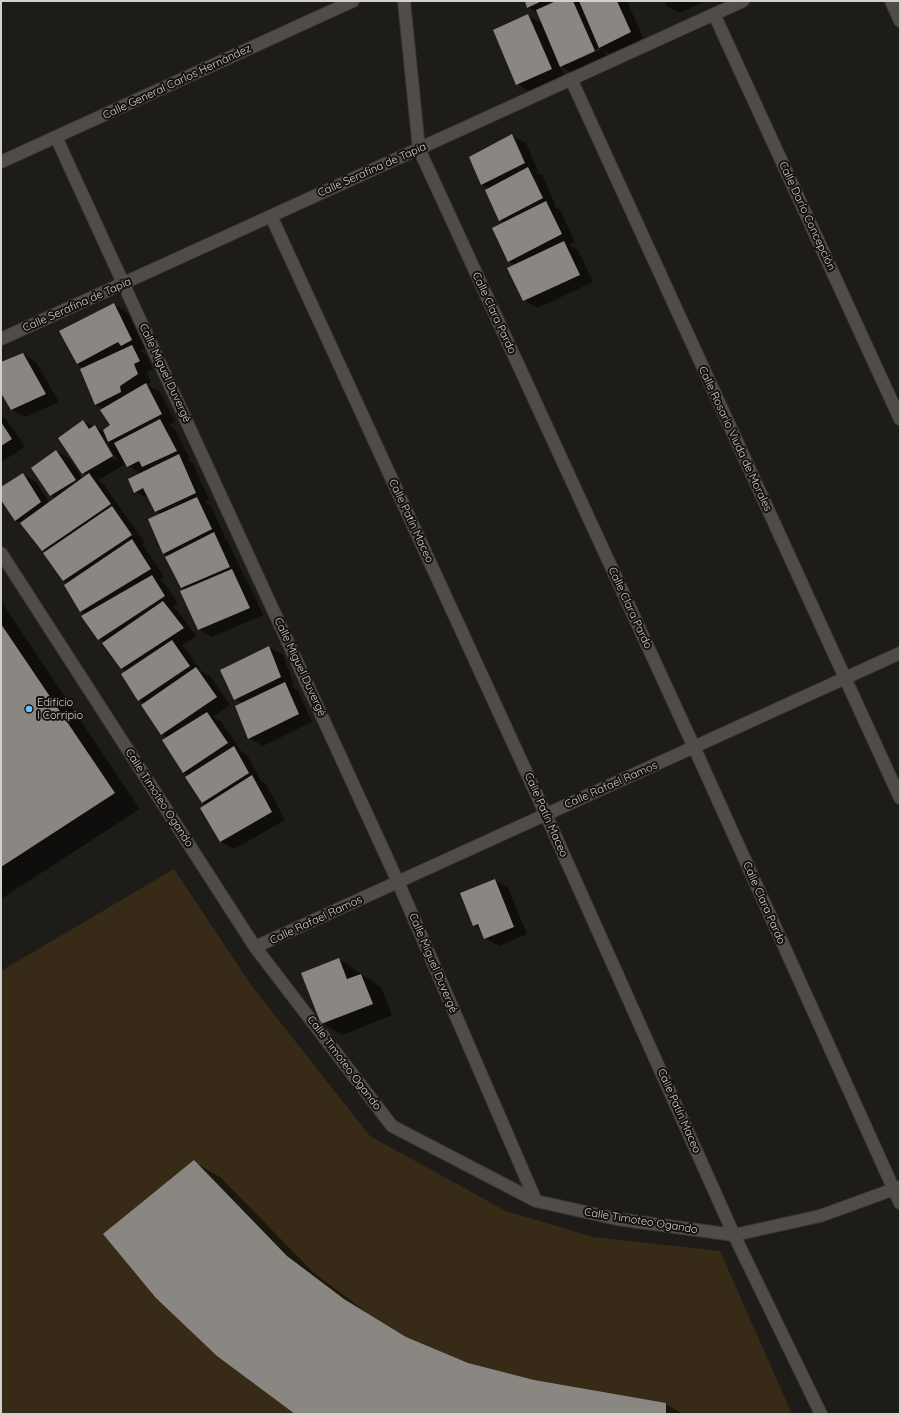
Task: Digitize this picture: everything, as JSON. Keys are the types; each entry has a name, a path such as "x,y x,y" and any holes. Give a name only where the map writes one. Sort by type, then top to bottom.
{"street":[{"name":"Calle General Carlos Hernández","path":"1,162 354,1"},
{"name":"Calle Clara Pardo","path":"404,1 419,149 897,1188 900,1203"},
{"name":"Calle Serafina de Tapia","path":"1,339 743,1"},
{"path":"891,1 900,21"},
{"name":"Calle Darío Concepción","path":"714,14 900,418"},
{"name":"Calle Rosario Viuda de Morales","path":"571,80 900,798"},
{"name":"Calle Miguel Duvergé","path":"56,137 398,882 536,1201"},
{"name":"Calle Patín Maceo","path":"271,216 546,815 734,1235 821,1414"},
{"name":"Calle Timoteo Ogando","path":"1,553 255,947 392,1126 536,1201 617,1219 734,1235 820,1216 897,1188"},
{"name":"Calle Rafael Ramos","path":"255,947 900,653"}],"shaded area":[{"path":"174,869 251,985 370,1136 506,1211 593,1237 720,1251 792,1414 1,1414 1,971"}],"building":[{"path":"525,1 542,1 527,8"},
{"path":"556,1 573,1 595,51 560,67 536,10"},
{"path":"579,1 617,1 631,32 599,48"},
{"path":"528,14 552,69 516,85 493,30"},
{"path":"512,134 525,163 481,185 469,157"},
{"path":"528,167 543,198 499,221 485,190"},
{"path":"546,201 562,234 508,262 492,228"},
{"path":"564,241 580,275 523,301 507,268"},
{"path":"114,303 132,340 121,346 118,342 77,364 59,331"},
{"path":"132,345 140,361 134,364 138,374 120,386 121,392 95,405 80,369"},
{"path":"23,353 46,394 11,410 1,393 1,362"},
{"path":"146,383 162,414 108,442 103,430 110,425 100,410"},
{"path":"160,419 177,451 142,467 139,461 127,467 114,443"},
{"path":"83,420 89,429 95,425 113,456 82,474 58,438"},
{"path":"1,422 12,439 1,446"},
{"path":"56,450 76,480 50,496 31,468"},
{"path":"179,454 196,493 155,512 143,488 134,493 128,479"},
{"path":"23,473 41,502 15,521 1,500 1,487"},
{"path":"89,473 111,504 42,551 20,523"},
{"path":"197,497 212,529 163,554 148,519"},
{"path":"112,506 132,535 63,581 43,553"},
{"path":"214,532 230,567 181,588 165,557"},
{"path":"132,539 151,569 80,612 64,585"},
{"path":"232,569 250,608 198,630 180,591"},
{"path":"152,575 165,596 98,640 81,616"},
{"path":"163,601 184,628 121,669 102,643"},
{"name":"Edificio I Corripio","path":"1,624 115,793 1,867"},
{"path":"172,640 190,666 138,701 121,674"},
{"path":"269,646 281,677 234,700 220,670"},
{"path":"196,667 217,697 161,735 141,705"},
{"path":"285,682 299,714 248,739 235,706"},
{"path":"207,712 228,743 183,773 162,740"},
{"path":"234,746 249,773 202,803 185,777"},
{"path":"252,775 272,812 220,842 200,808"},
{"path":"495,879 514,927 484,939 478,924 473,926 460,893"},
{"path":"339,958 347,979 361,974 373,1004 321,1024 301,973"},
{"path":"194,1160 287,1256 344,1299 406,1337 468,1363 534,1380 666,1403 666,1414 295,1414 217,1356 156,1298 103,1234"}],"place":[{"name":"Edificio I Corripio","path":"29,709"}]}
